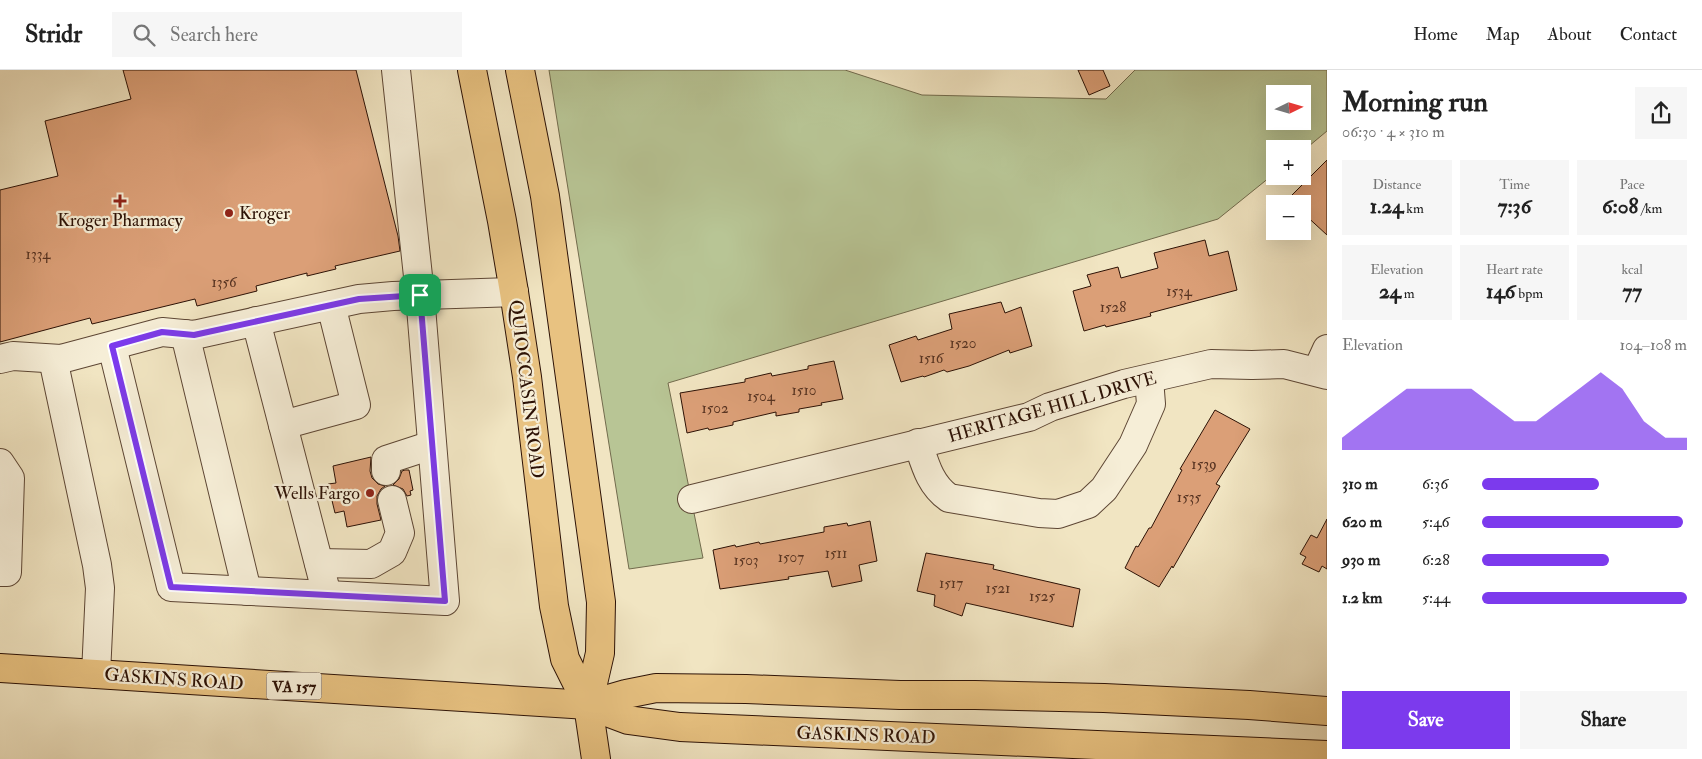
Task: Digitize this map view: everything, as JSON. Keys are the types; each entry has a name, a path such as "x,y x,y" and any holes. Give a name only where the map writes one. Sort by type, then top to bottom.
{"main road":[{"name":"QUIOCCASIN ROAD","path":"472,70 514,292 527,377 554,606 565,659 588,705 596,759"},
{"name":"QUIOCCASIN ROAD","path":"520,70 547,204 601,602 600,653 588,705"},
{"name":"GASKINS ROAD","path":"0,668 588,705 628,720 680,727 1299,756 1327,755"},
{"name":"GASKINS ROAD","path":"588,705 656,688 746,689 900,695 1104,698 1327,711"}],"street":[{"path":"112,346 171,587 445,601 420,295 396,70"},
{"path":"0,359 13,356 61,359 162,332 194,335 359,299 514,292"},
{"path":"283,425 356,405 331,305"},
{"path":"256,321 327,595"},
{"path":"186,334 246,591"},
{"path":"53,359 98,572 100,588 96,674"},
{"name":"HERITAGE HILL DRIVE","path":"692,499 1029,417 1050,407 1124,384 1211,364 1324,365"},
{"path":"918,443 932,482 941,493 949,498 1039,514 1058,514 1088,504 1104,489 1116,473 1133,445 1151,404 1149,379"},
{"path":"386,471 386,460 432,445"},
{"path":"0,463 10,478 7,572 0,572"},
{"path":"319,563 371,564 392,552 400,533 392,500"}],"green space":[{"path":"549,70 845,70 922,95 1106,99 1135,70 1327,70 1327,131 1311,144 1311,140 1266,140 1266,180 1218,219 668,383 703,558 629,569"}],"building":[{"name":"Kroger","path":"123,70 356,70 398,236 400,251 335,266 336,269 307,276 307,273 256,286 257,291 197,306 195,299 92,324 90,318 0,342 0,190 58,176 45,121 131,99"},
{"path":"1078,70 1103,70 1110,86 1089,95"},
{"path":"1327,160 1327,235 1311,220 1311,195 1292,195 1302,185 1311,185 1311,176"},
{"path":"1205,240 1209,256 1228,251 1237,290 1150,313 1151,316 1084,331 1073,291 1091,286 1087,275 1118,267 1121,278 1158,268 1154,253"},
{"path":"1001,302 1005,313 1021,307 1032,346 1010,353 1009,350 969,366 947,372 944,370 901,382 889,345 916,336 918,340 952,329 949,314"},
{"path":"834,361 843,399 799,409 799,412 776,416 776,412 733,422 733,425 687,433 680,393 745,382 745,379 771,373 772,376 808,369 808,366"},
{"path":"1215,410 1250,429 1216,484 1220,486 1173,568 1172,566 1159,587 1125,568 1136,546 1138,547 1149,528 1151,528 1182,470 1180,469"},
{"name":"Wells Fargo","path":"371,457 370,471 372,478 378,484 385,486 377,496 381,520 347,527 344,511 335,513 328,484 336,483 333,466"},
{"path":"409,470 413,490 410,491 411,495 407,496 403,489 393,485 399,479 402,471"},
{"path":"1327,519 1327,569 1322,566 1319,572 1302,564 1306,557 1300,554 1311,535 1317,538"},
{"path":"870,521 877,561 859,565 862,581 832,587 828,571 720,589 713,550 735,545 736,547 759,542 760,544 824,532 824,527 847,523 848,526"},
{"path":"926,553 994,565 993,569 1080,589 1073,627 966,603 962,616 934,606 935,595 917,591"}],"place":[{"name":"Kroger Pharmacy","path":"120,201"},
{"name":"Kroger","path":"229,213"},
{"name":"Wells Fargo","path":"370,493"}],"route":[{"path":"420,295 445,601 171,587 112,346 162,332 194,335 359,299 420,295"}]}
